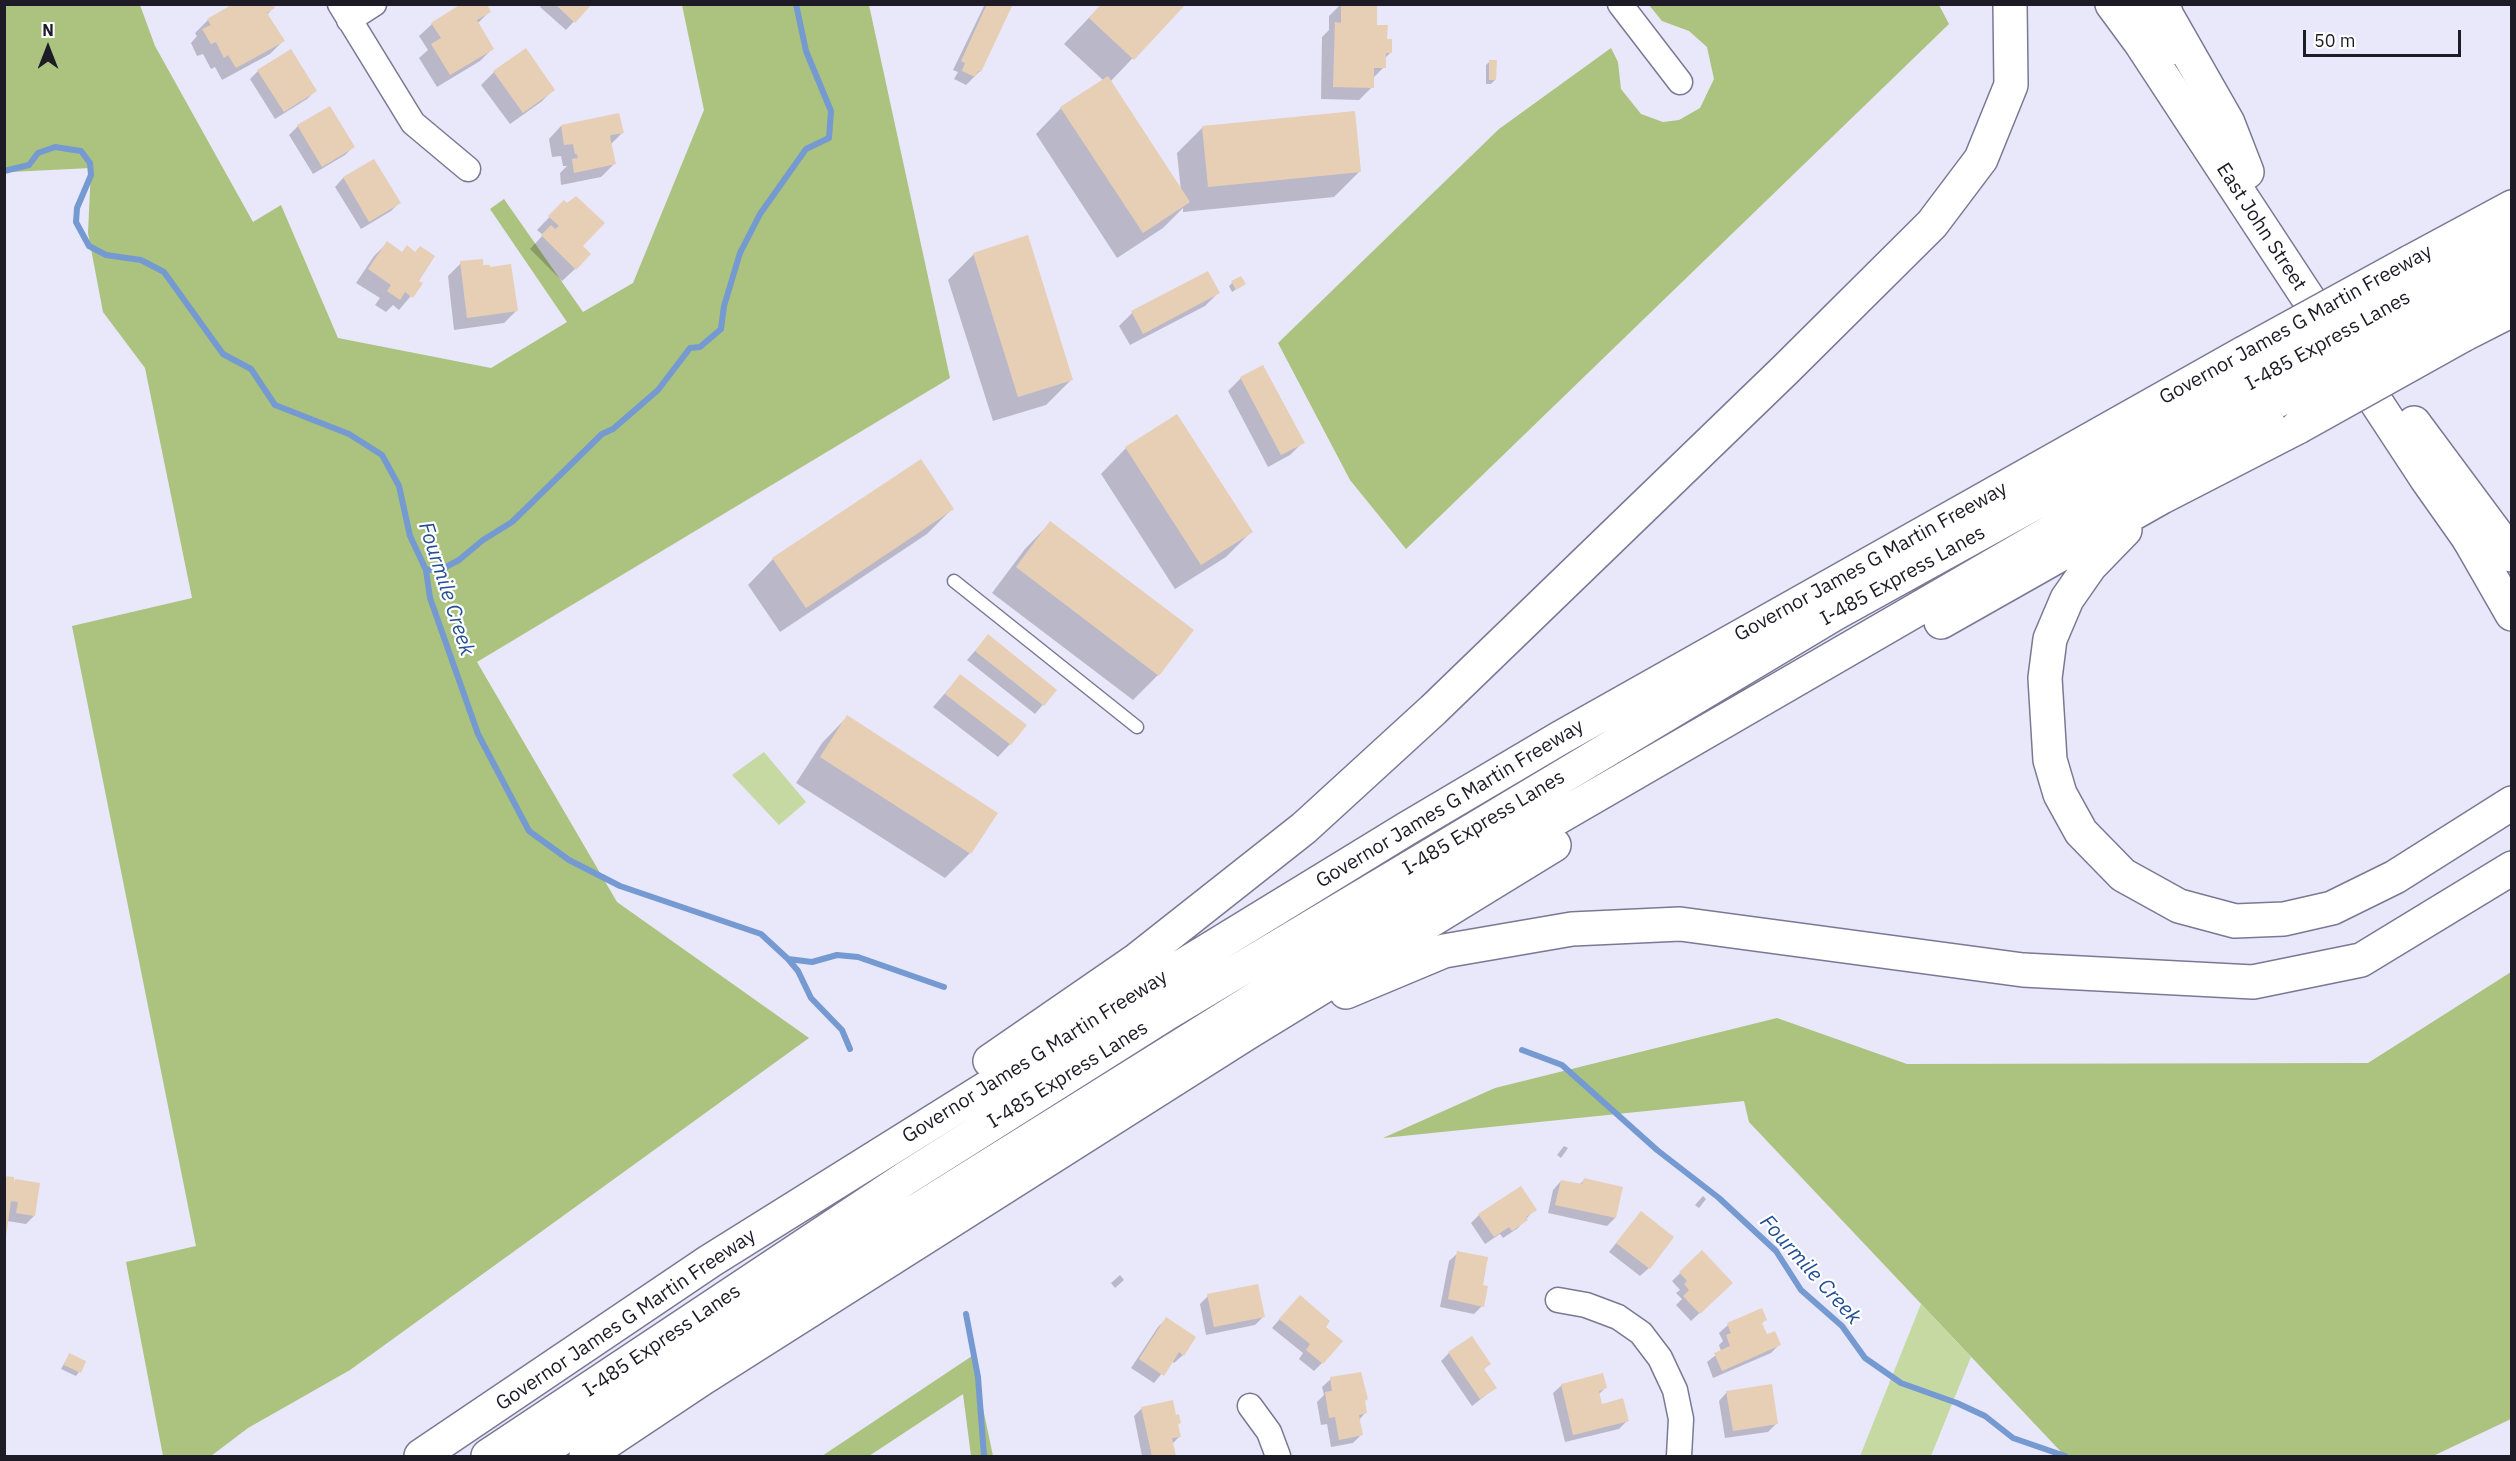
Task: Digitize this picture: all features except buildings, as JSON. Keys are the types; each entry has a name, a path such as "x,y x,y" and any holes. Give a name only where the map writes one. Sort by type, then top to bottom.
{"main road":[{"path":"889,1148 931,1101 1138,959 1304,828 1432,710 1625,525 1932,224 1981,159 2011,85 2010,4"},
{"name":"East John Street","path":"2112,4 2140,42 2426,478 2511,598"},
{"name":"East John Street","path":"2144,4 2247,172 2410,418 2511,555"},
{"path":"2163,4 2228,123 2247,172"},
{"path":"2462,234 2511,198"},
{"name":"Governor James G Martin Freeway","path":"586,1456 703,1378 1214,1054 1629,799 2162,497 2298,426 2439,297 2462,234 2511,207"},
{"name":"I-485 Express Lanes","path":"2439,297 2511,243"},
{"name":"I-485 Express Lanes","path":"488,1456 906,1178 1169,1012 1834,614 2259,378 2439,297 2511,275"},
{"name":"Governor James G Martin Freeway","path":"422,1456 710,1261 889,1148 1219,944 1560,738 2259,378 2439,297 2511,310"},
{"name":"I-485 Express Lanes","path":"535,1456 660,1371 1156,1059 2259,378"},
{"path":"2208,473 2123,531 2090,566 2067,599 2050,639 2045,678 2050,760 2060,794 2081,832 2123,875 2179,906 2235,921 2284,919 2332,908 2385,882 2454,841 2511,802"},
{"path":"2469,539 2511,614"},
{"path":"1214,1054 1362,984 1444,951 1572,929 1680,924 2023,970 2253,982 2361,960 2509,871"}],"street":[{"path":"374,4 344,12 413,123 468,170"},
{"path":"1620,4 1680,82"},
{"path":"1558,1300 1586,1305 1618,1317 1641,1333 1660,1358 1672,1383 1679,1410 1682,1438 1679,1456"},
{"path":"1250,1406 1269,1432 1278,1456"}],"lane":[{"path":"954,581 1137,727"}],"green space":[{"path":"4,5 140,5 155,46 253,222 281,205 338,338 491,368 567,322 490,209 504,199 583,312 633,283 704,110 682,5 869,5 950,378 477,662 617,902 809,1038 350,1370 248,1428 211,1456 163,1456 126,1262 196,1246 72,626 192,598 145,368 103,312 88,233 91,168 10,172 5,169"},
{"path":"1649,5 1939,5 1949,24 1406,549 1350,480 1278,343 1499,129 1611,48 1618,62 1621,89 1641,114 1663,122 1679,120 1700,108 1714,79 1707,47 1689,31 1662,21"},
{"path":"764,752 806,802 779,825 732,775"},
{"path":"2511,972 2511,1419 2433,1456 2065,1456 1749,1122 1744,1101 1383,1138 1495,1088 1777,1018 1907,1064 2368,1063"},
{"path":"1921,1304 1971,1357 1931,1456 1860,1456"},
{"path":"972,1356 993,1456 971,1456 963,1394 869,1456 822,1456"}],"waterway":[{"path":"426,570 442,569 459,560 483,540 512,522 602,434 613,429 658,390 690,348 700,347 721,329 724,306 740,253 760,214 806,149 829,138 831,111 806,51 796,4"},
{"name":"Fourmile Creek","path":"4,171 29,165 38,153 55,147 81,151 90,163 91,175 77,208 76,222 89,246 106,255 141,260 164,272 223,354 251,369 275,405 349,434 382,455 399,486 410,536 426,570 430,598 478,734 529,831 569,860 620,886 761,934 788,959 812,962 837,955 858,957 944,987"},
{"path":"788,959 798,971 811,998 842,1030 850,1049"},
{"name":"Fourmile Creek","path":"1522,1050 1562,1065 1657,1150 1719,1198 1776,1251 1801,1290 1842,1326 1865,1358 1901,1383 1957,1403 1985,1416 2013,1438 2065,1456"},
{"path":"966,1314 978,1377 984,1456"}]}
